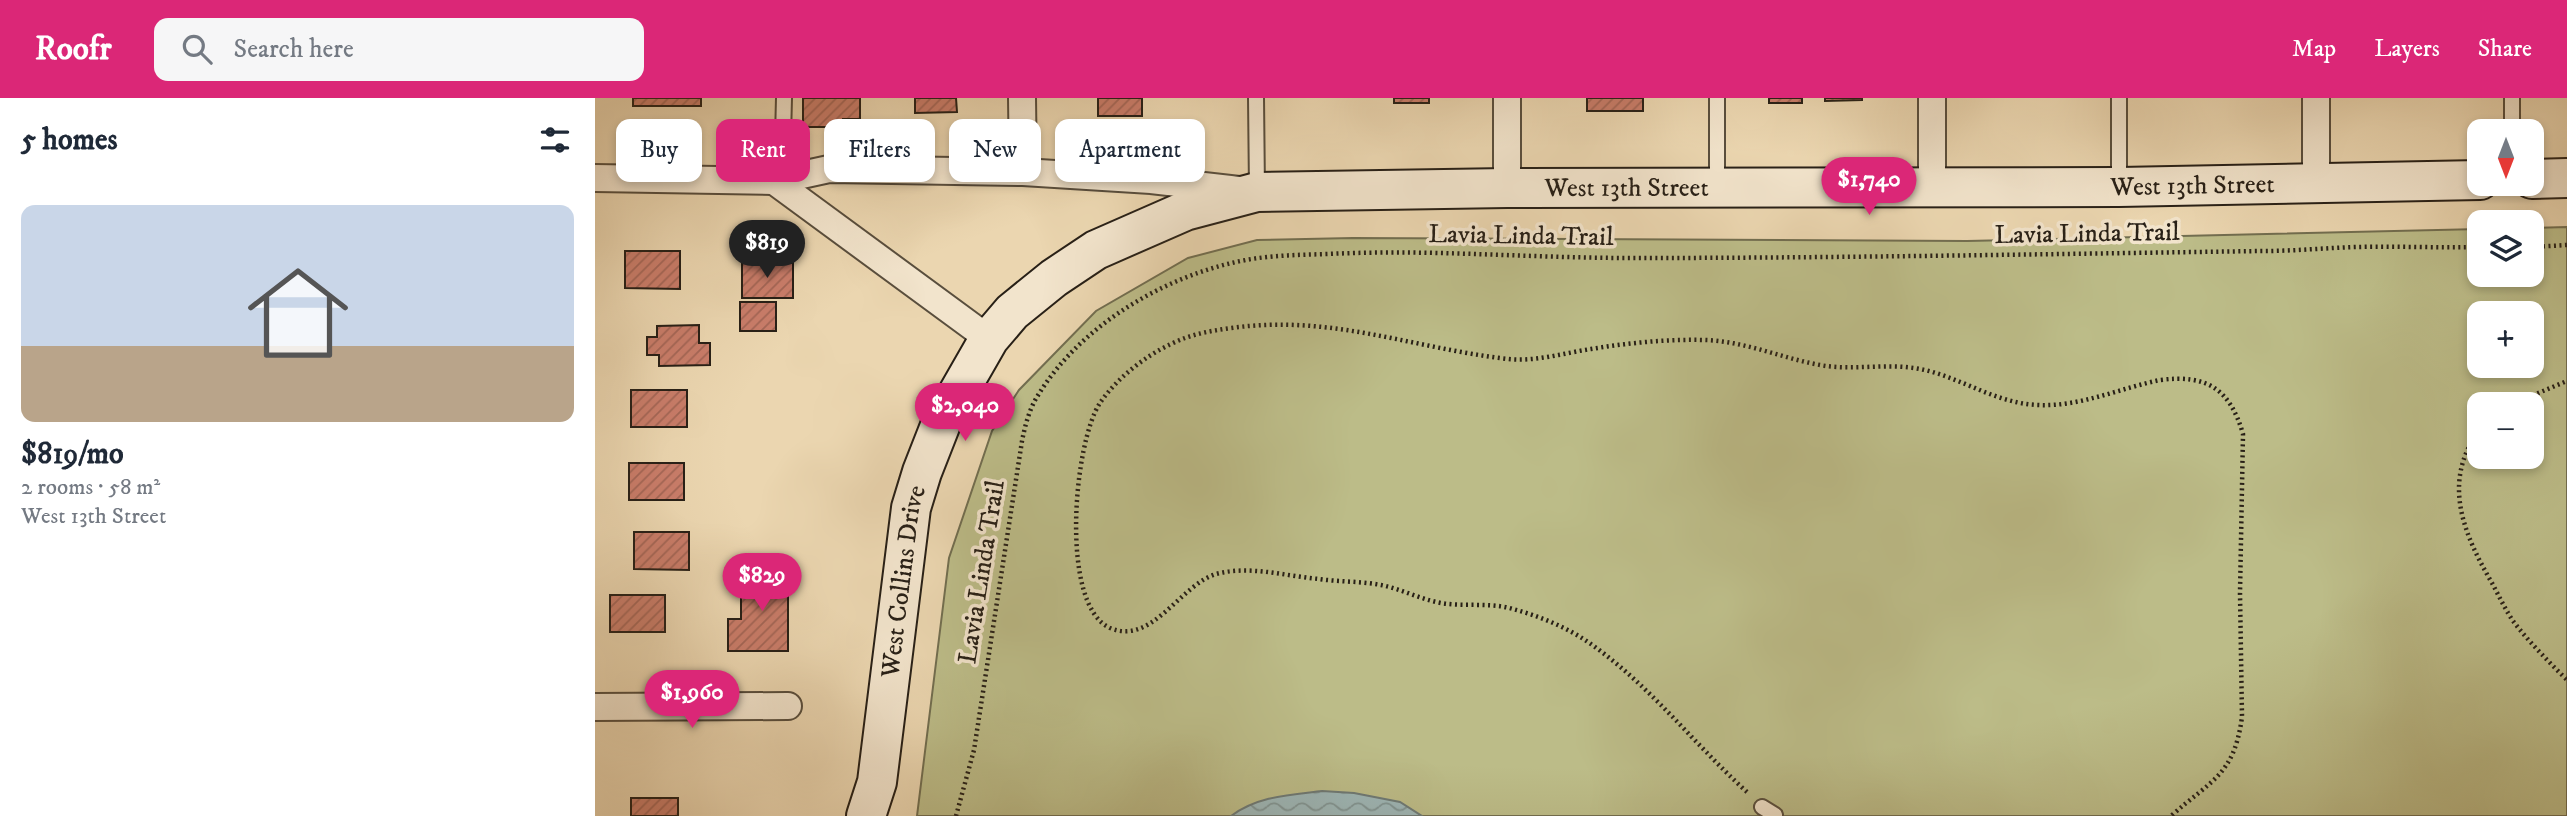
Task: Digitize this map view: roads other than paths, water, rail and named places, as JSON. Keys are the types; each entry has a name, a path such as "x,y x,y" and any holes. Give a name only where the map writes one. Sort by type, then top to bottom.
{"main road":[{"path":"2545,179 2567,178"},
{"name":"West 13th Street","path":"1257,192 1507,188 2119,187 2467,180"},
{"name":"West Collins Drive","path":"866,816 877,782 911,508 942,421 989,339 1012,312 1054,278 1096,250 1185,211 1257,192"}],"street":[{"path":"1022,98 1022,119"},
{"path":"1507,98 1507,188"},
{"path":"1932,98 1932,187"},
{"path":"2316,98 2316,183"},
{"name":"West 13th Street","path":"810,173 829,169 949,171"},
{"name":"West 13th Street","path":"1041,173 1151,180 1257,192"},
{"name":"West 13th Street","path":"595,178 716,180"},
{"path":"775,182 989,339"},
{"path":"595,707 788,706"}],"lane":[{"path":"783,98 783,119"},
{"path":"1256,98 1257,192"},
{"path":"1717,98 1717,189"},
{"path":"2119,98 2119,187"},
{"path":"2512,98 2512,119"}],"water":[{"path":"1322,791 1354,793 1400,802 1422,816 1231,816 1263,800"}]}
